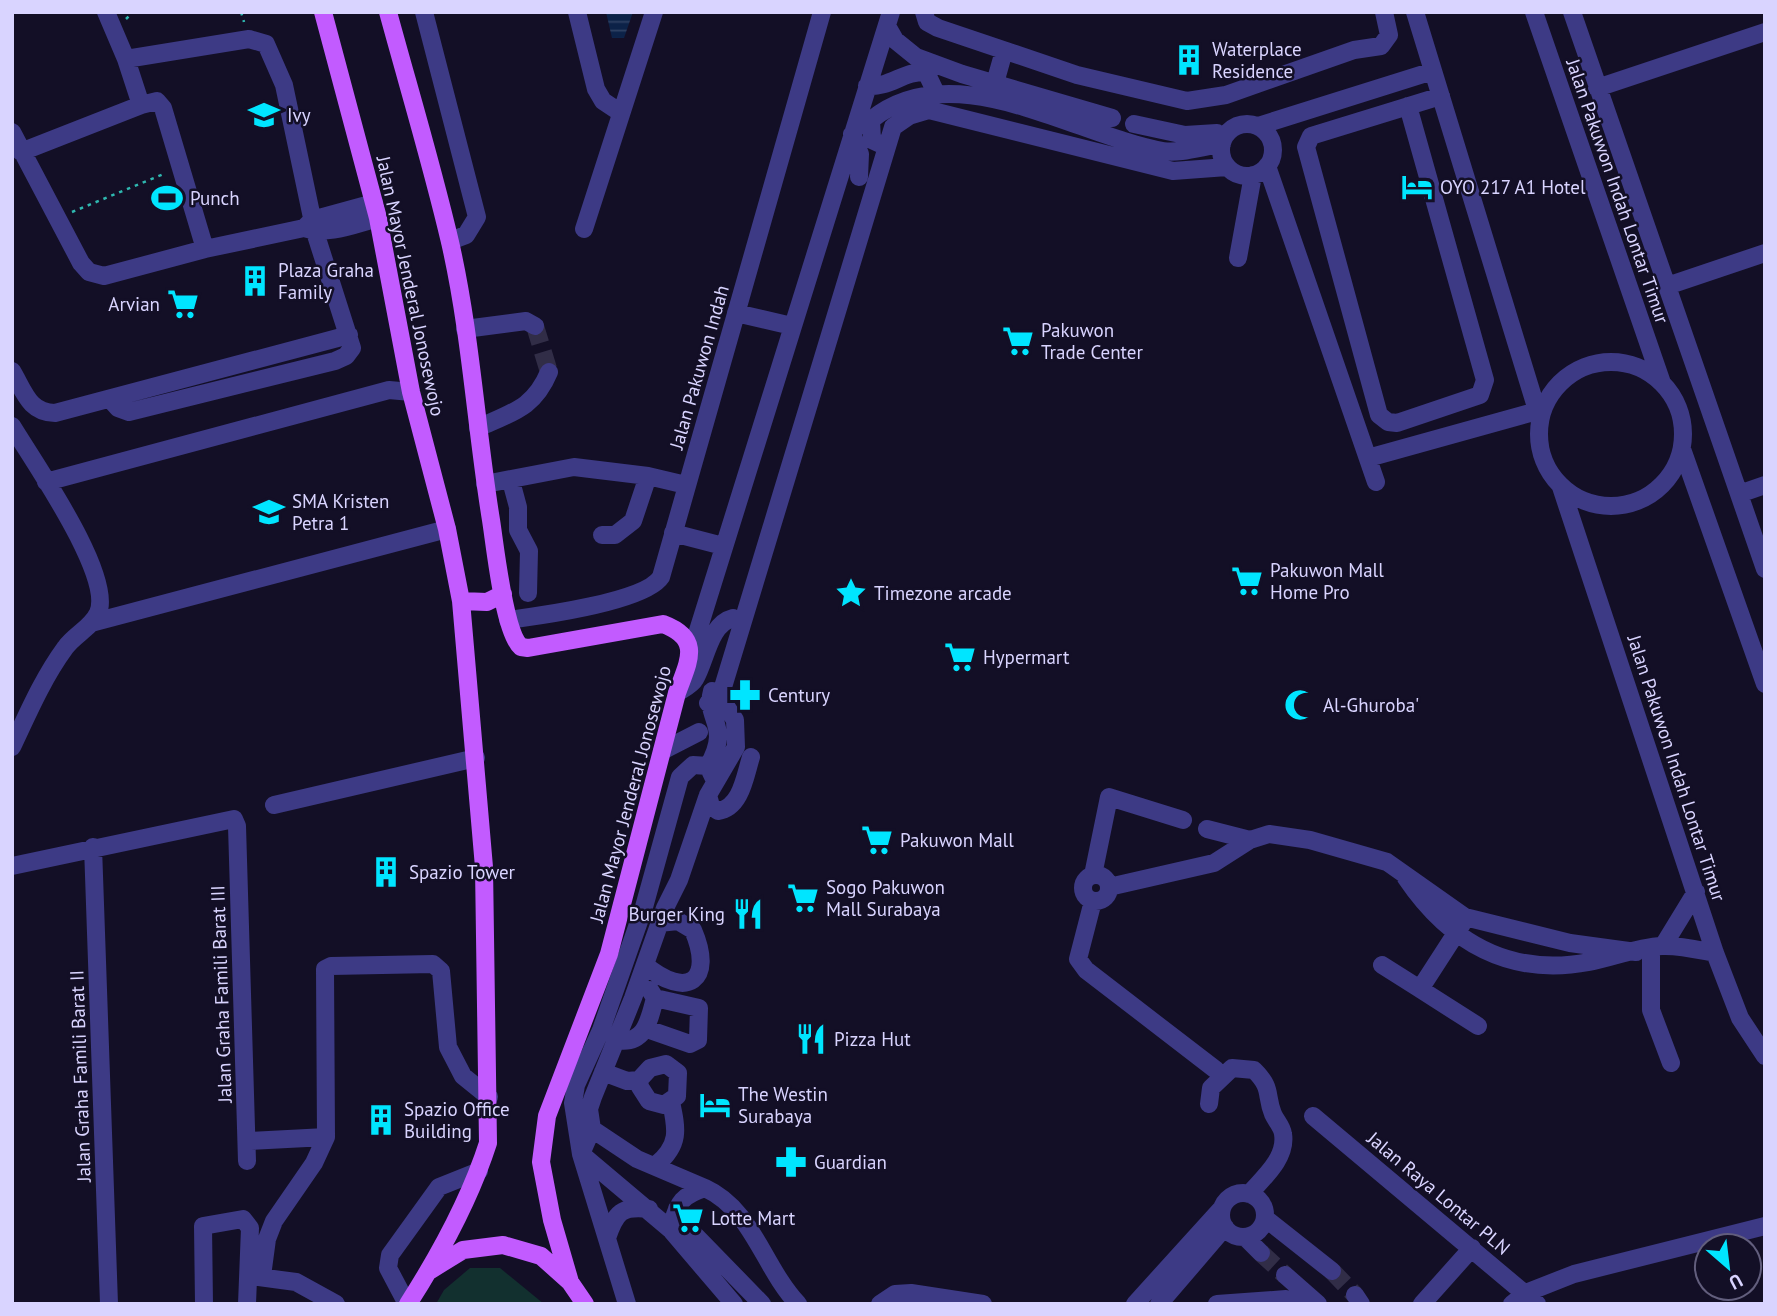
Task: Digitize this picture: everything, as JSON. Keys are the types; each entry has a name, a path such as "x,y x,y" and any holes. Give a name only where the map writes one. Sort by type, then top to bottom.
{"main road":[{"name":"Jalan Mayor Jenderal Jonosewojo","path":"323,12 376,210 411,392 447,529 461,601 484,867 488,1143 479,1171 429,1271 408,1304"},
{"name":"Jalan Mayor Jenderal Jonosewojo","path":"388,12 450,242 485,484 503,594 515,641 521,647 663,624 676,629 685,637 691,653 677,693 609,954 547,1116 542,1140 543,1175 570,1282 585,1304"},
{"path":"461,601 487,602 503,594"},
{"path":"429,1271 463,1250 503,1245 541,1256 570,1282"}],"street":[{"path":"106,12 126,59 141,105"},
{"path":"424,12 477,217 466,235 450,242"},
{"path":"577,12 596,89 603,101 621,113"},
{"path":"584,229 654,12"},
{"name":"Jalan Pakuwon Indah","path":"508,620 552,614 642,592 656,585 661,577 822,12"},
{"path":"924,12 929,24 1004,51 1077,75 1187,101 1227,95 1353,50 1381,46 1389,35 1384,12"},
{"path":"1415,12 1538,415 1542,457 1561,487 1579,499 1600,506 1622,506 1643,499 1661,486 1674,469 1682,449"},
{"name":"Jalan Pakuwon Indah Lontar Timur","path":"1534,12 1662,383"},
{"path":"1572,12 1765,569"},
{"path":"889,19 895,40 915,57 1112,118"},
{"path":"691,653 889,19"},
{"path":"1597,88 1765,32"},
{"path":"12,371 33,408 43,413 110,399 118,408 129,412 335,361 346,356 352,348 310,227 284,85 266,44 249,39 126,59"},
{"path":"995,83 1004,51"},
{"path":"881,146 872,140 871,120 896,104 936,93 957,92 1020,107 1166,152 1225,137 1238,125 1258,126 1433,71"},
{"path":"867,86 889,83 904,74 926,72 936,93"},
{"path":"955,115 957,92"},
{"path":"1408,106 1485,380 1480,395 1397,423 1388,422 1379,415 1306,147 1311,136 1408,106 1441,96"},
{"path":"21,152 157,101 161,104 205,249"},
{"path":"714,700 733,618 881,146 893,127 909,116 929,110 1173,171 1227,167 1244,175 1260,170 1272,158 1272,141 1258,126"},
{"path":"1134,124 1185,135 1225,137"},
{"path":"12,132 81,263 89,272 104,276 205,249 376,210"},
{"path":"852,134 860,154 859,177"},
{"path":"1225,137 1222,156 1227,167"},
{"path":"714,700 881,146"},
{"path":"1238,258 1260,170"},
{"path":"1260,170 1376,482"},
{"path":"1667,286 1765,253"},
{"path":"736,313 792,326"},
{"path":"464,329 526,321 535,326"},
{"path":"1368,458 1538,415 1555,390 1581,369 1603,363 1626,364 1647,372 1662,383 1680,413 1682,449 1765,684"},
{"path":"478,428 529,405 541,391 549,372"},
{"path":"46,482 389,390 411,392"},
{"path":"12,426 79,537 97,580 100,601 98,612 91,623 66,645 53,666 12,747"},
{"path":"485,484 574,467 648,476 687,485"},
{"path":"602,535 615,535 633,521 648,476"},
{"path":"511,481 518,507 518,530 529,551 528,593"},
{"path":"1739,494 1765,485"},
{"name":"Jalan Pakuwon Indah Lontar Timur","path":"1561,487 1715,953 1740,1018 1765,1056"},
{"path":"91,623 447,529"},
{"path":"673,533 723,546"},
{"path":"677,693 694,682 717,630 726,620 733,618"},
{"path":"580,1154 592,1129 589,1109 659,923 679,880 715,771 737,733 735,720 714,700"},
{"path":"662,751 699,732"},
{"path":"715,771 711,806 718,811 727,810 737,798 751,757"},
{"path":"274,805 476,758"},
{"path":"627,1304 580,1154 573,1117 576,1085 601,1030 644,907 680,777 693,765 715,771"},
{"path":"1094,901 1084,893 1083,886 1093,875 1109,797 1183,820"},
{"name":"Jalan Graha Famili Barat III","path":"93,847 226,818 234,819 237,826 247,1161"},
{"path":"1207,829 1250,840"},
{"path":"1109,887 1214,863 1250,840 1269,834 1310,839 1387,862 1402,873 1418,896 1461,925 1505,961 1538,966 1578,964 1650,949 1696,892"},
{"path":"12,866 93,847"},
{"name":"Jalan Graha Famili Barat II","path":"93,847 109,1304"},
{"path":"1093,875 1107,880 1109,887 1108,895 1094,901"},
{"path":"1094,901 1080,951 1086,970 1216,1070"},
{"path":"642,973 681,985 694,982 699,975 700,953 694,930 678,921 659,923"},
{"path":"1461,925 1570,943 1715,953"},
{"path":"1420,989 1461,925"},
{"path":"1650,949 1651,1010 1671,1063"},
{"path":"247,1304 274,1222 314,1163 326,1137 325,969 331,966 433,964 440,971 448,1047 463,1076 489,1097"},
{"path":"1382,965 1478,1026"},
{"path":"616,1040 633,1039 646,1029 655,998 642,973"},
{"path":"646,1029 690,1044 698,1040 699,1008 655,998"},
{"path":"657,1065 673,1067 678,1073 680,1088 671,1102 664,1105 649,1101 640,1087 639,1080 643,1073 657,1065"},
{"path":"1209,1104 1211,1088 1232,1068 1254,1070 1269,1090 1273,1113 1283,1133 1283,1145 1278,1159 1249,1194"},
{"path":"603,1072 626,1081 639,1080"},
{"path":"656,1165 668,1155 677,1131 671,1102"},
{"name":"Jalan Raya Lontar PLN","path":"1313,1116 1530,1299"},
{"path":"592,1129 637,1159 723,1196 741,1214 791,1300"},
{"path":"247,1141 326,1137"},
{"path":"609,1177 605,1160 610,1143"},
{"path":"580,1154 649,1209 734,1304"},
{"path":"408,1304 388,1268 390,1255 439,1187 479,1171"},
{"path":"670,1230 680,1200 705,1188"},
{"path":"1135,1304 1222,1208 1236,1194 1249,1194 1262,1203 1265,1218 1258,1231 1245,1237 1237,1236 1225,1227 1222,1208"},
{"path":"607,1237 614,1218 621,1212 631,1207 649,1209"},
{"path":"677,1209 687,1227 733,1270 762,1304"},
{"path":"1265,1218 1332,1271"},
{"path":"204,1304 203,1226 243,1219 248,1223 255,1276"},
{"path":"1530,1299 1574,1274 1765,1226"},
{"path":"1159,1304 1225,1227"},
{"path":"1245,1237 1261,1253"},
{"path":"1422,1304 1472,1248"},
{"path":"1286,1275 1318,1304"},
{"path":"255,1276 296,1282 336,1304"},
{"path":"880,1304 895,1294 911,1293 983,1304"},
{"path":"1217,1304 1286,1299 1293,1304"}],"path":[{"path":"56,218 180,167"}],"green space":[{"path":"470,1268 500,1268 544,1304 436,1304 444,1290"}],"water":[{"path":"606,12 633,12 624,38 612,38"}],"tunnel":[{"path":"535,326 549,372"},
{"path":"1261,1253 1285,1275"},
{"path":"1332,1271 1355,1295"}],"place":[{"name":"Waterplace Residence","path":"1189,60"},
{"name":"Ivy","path":"264,115"},
{"name":"OYO 217 A1 Hotel","path":"1417,187"},
{"name":"Punch","path":"167,198"},
{"name":"Plaza Graha Family","path":"255,281"},
{"name":"Arvian","path":"183,304"},
{"name":"Pakuwon Trade Center","path":"1018,341"},
{"name":"SMA Kristen Petra 1","path":"269,512"},
{"name":"Pakuwon Mall Home Pro","path":"1247,581"},
{"name":"Timezone arcade","path":"851,593"},
{"name":"Hypermart","path":"960,657"},
{"name":"Century","path":"745,695"},
{"name":"Al-Ghuroba'","path":"1300,705"},
{"name":"Pakuwon Mall","path":"877,840"},
{"name":"Spazio Tower","path":"386,872"},
{"name":"Sogo Pakuwon Mall Surabaya","path":"803,898"},
{"name":"Burger King","path":"748,914"},
{"name":"Pizza Hut","path":"811,1039"},
{"name":"The Westin Surabaya","path":"715,1105"},
{"name":"Spazio Office Building","path":"381,1120"},
{"name":"Guardian","path":"791,1162"},
{"name":"Lotte Mart","path":"688,1218"}]}
